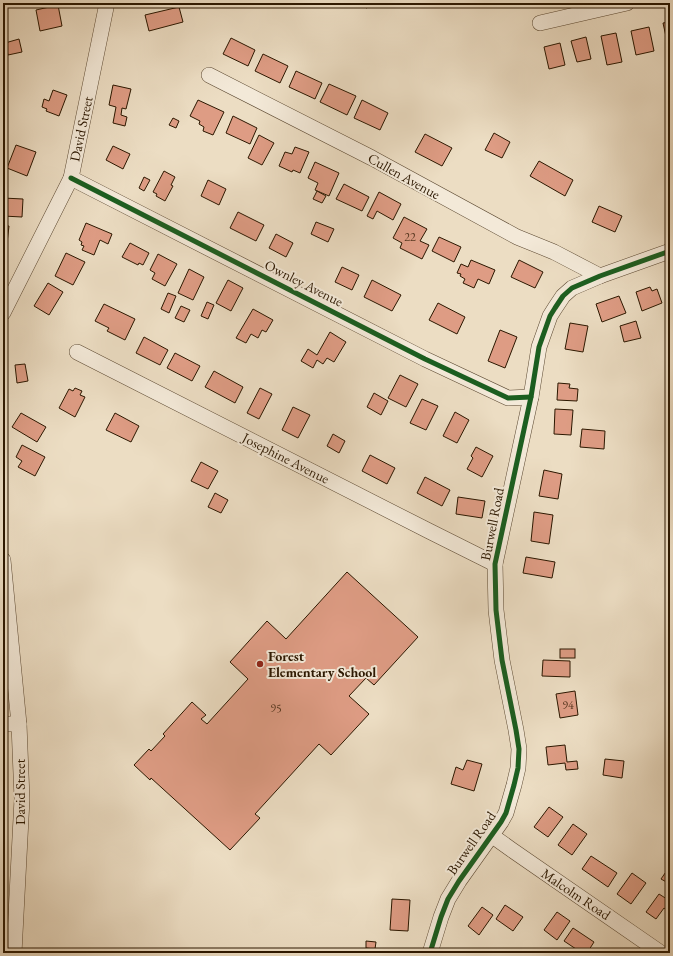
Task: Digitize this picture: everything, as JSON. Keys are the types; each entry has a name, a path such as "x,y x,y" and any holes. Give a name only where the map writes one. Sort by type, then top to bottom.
{"street":[{"name":"David Street","path":"3,313 71,178 107,3"},
{"path":"540,23 626,3"},
{"name":"Cullen Avenue","path":"208,75 372,158 517,237 554,252 600,276"},
{"name":"Ownley Avenue","path":"71,178 425,359 508,398 530,397"},
{"name":"Burwell Road","path":"430,953 440,917 458,881 506,813 518,768 519,749 502,660 496,610 496,564 539,347 554,308 563,296 572,288 600,276 670,251"},
{"name":"Josephine Avenue","path":"77,352 496,564"},
{"name":"David Street","path":"3,560 19,724 22,799 14,953"},
{"path":"3,724 19,724"},
{"name":"Malcolm Road","path":"491,835 661,953"}],"building":[{"path":"352,3 369,3 367,8"},
{"path":"58,5 62,26 40,31 36,10"},
{"path":"179,7 183,22 149,31 145,15"},
{"path":"670,22 670,40 667,41 663,23"},
{"path":"649,27 654,51 636,55 631,31"},
{"path":"616,33 622,62 607,65 601,36"},
{"path":"586,37 591,59 577,62 571,41"},
{"path":"231,38 255,50 248,66 223,54"},
{"path":"19,39 22,52 8,55 5,43"},
{"path":"560,43 565,65 549,69 544,47"},
{"path":"263,54 288,66 280,83 255,71"},
{"path":"296,71 322,83 315,99 289,87"},
{"path":"329,84 356,96 347,115 320,102"},
{"path":"113,85 131,89 126,109 122,108 121,115 127,117 125,126 113,123 116,107 109,105"},
{"path":"53,90 67,95 59,116 46,111 47,109 42,107 44,99 49,101"},
{"path":"198,100 224,112 213,135 203,131 204,127 199,124 200,121 190,116"},
{"path":"362,100 388,113 380,130 354,118"},
{"path":"233,116 257,128 250,144 226,133"},
{"path":"173,118 179,121 176,128 169,125"},
{"path":"494,133 510,142 502,158 485,150"},
{"path":"425,134 452,148 442,166 415,152"},
{"path":"259,135 274,143 262,165 248,158"},
{"path":"16,145 36,152 27,176 7,168"},
{"path":"113,146 130,154 123,169 106,160"},
{"path":"295,147 309,152 300,173 293,170 292,172 279,166 285,152 292,154"},
{"path":"539,161 573,180 565,196 530,176"},
{"path":"315,162 339,173 329,196 315,190 318,183 308,178"},
{"path":"164,171 175,177 171,185 173,186 165,201 156,196 157,194 153,192"},
{"path":"144,177 150,180 144,191 139,188"},
{"path":"208,180 226,189 219,205 201,196"},
{"path":"344,184 369,197 362,211 336,199"},
{"path":"317,191 326,196 322,203 313,199"},
{"path":"379,192 401,204 393,220 377,211 373,219 367,216"},
{"path":"3,198 23,199 22,217 3,216"},
{"path":"599,206 622,216 615,232 592,222"},
{"path":"238,212 264,225 256,241 230,228"},
{"path":"404,217 427,229 420,241 429,245 422,259 400,248 402,243 393,238"},
{"path":"316,222 334,229 328,242 311,234"},
{"path":"86,223 112,234 108,244 100,240 94,255 82,250 84,246 81,245 82,242 79,240"},
{"path":"3,226 9,226 7,243 3,243"},
{"path":"276,234 293,243 286,257 269,248"},
{"path":"439,237 461,247 454,262 432,251"},
{"path":"130,243 149,253 143,265 139,263 138,265 122,257"},
{"path":"66,253 85,262 73,285 55,276"},
{"path":"158,254 177,264 165,286 152,279 155,273 150,270"},
{"path":"471,260 495,270 489,284 478,279 474,288 463,283 465,279 460,276 461,274 457,273 461,264 468,267"},
{"path":"519,260 543,272 535,288 511,277"},
{"path":"342,267 359,275 352,290 335,282"},
{"path":"189,269 204,277 193,300 178,293"},
{"path":"228,280 243,288 231,311 216,303"},
{"path":"372,280 401,295 392,311 364,297"},
{"path":"48,283 63,292 49,315 34,306"},
{"path":"650,287 652,291 657,289 662,303 642,311 636,292"},
{"path":"168,293 176,296 169,313 161,309"},
{"path":"619,296 626,313 602,322 596,304"},
{"path":"207,302 214,305 208,319 201,316"},
{"path":"438,303 465,317 457,334 429,320"},
{"path":"104,304 135,319 125,340 107,331 109,328 95,321"},
{"path":"181,306 190,310 184,322 175,318"},
{"path":"253,309 273,320 266,332 262,330 258,338 251,334 246,343 236,338"},
{"path":"636,321 641,338 624,342 620,326"},
{"path":"570,323 588,326 583,352 565,349"},
{"path":"500,330 517,337 505,368 488,361"},
{"path":"330,332 346,342 334,362 327,358 323,364 317,360 313,368 301,361 308,349 317,355"},
{"path":"144,337 168,350 160,365 136,353"},
{"path":"175,353 200,366 192,381 167,368"},
{"path":"25,364 28,381 17,383 15,365"},
{"path":"214,371 243,387 235,403 205,387"},
{"path":"400,375 418,384 406,407 388,398"},
{"path":"558,383 570,384 569,388 578,389 577,401 557,400"},
{"path":"75,388 82,391 80,395 85,397 75,417 59,408 69,389 73,391"},
{"path":"260,388 272,394 259,419 247,413"},
{"path":"374,393 388,401 381,415 367,407"},
{"path":"422,399 438,406 426,430 410,423"},
{"path":"293,407 310,415 298,438 282,430"},
{"path":"555,409 573,410 571,435 554,434"},
{"path":"455,412 469,420 457,443 443,436"},
{"path":"21,413 46,427 37,442 12,427"},
{"path":"115,413 139,426 131,442 106,430"},
{"path":"582,429 605,431 604,449 580,447"},
{"path":"333,434 345,441 339,453 327,446"},
{"path":"22,445 45,457 35,476 18,467 22,461 16,457"},
{"path":"476,447 493,456 482,477 467,469 473,458 471,456"},
{"path":"370,455 395,468 387,484 362,471"},
{"path":"201,462 218,471 208,489 191,481"},
{"path":"544,470 562,474 558,499 539,496"},
{"path":"425,477 450,490 442,506 417,493"},
{"path":"215,493 228,500 221,513 208,507"},
{"path":"458,497 485,501 482,518 456,514"},
{"path":"534,512 553,515 549,544 531,541"},
{"path":"526,557 555,562 552,578 523,573"},
{"path":"347,572 418,637 374,685 366,678 349,696 369,714 331,755 319,744 255,814 260,818 230,850 151,778 150,780 134,765 149,749 151,751 165,736 163,734 192,702 206,715 201,719 207,724 248,679 230,662 267,621 286,639"},
{"path":"560,649 575,649 575,658 560,658"},
{"path":"543,660 570,661 570,677 542,676"},
{"path":"575,691 578,715 560,718 556,694"},
{"path":"565,745 567,762 577,761 578,769 566,770 565,763 548,765 546,747"},
{"path":"605,759 624,761 622,778 603,775"},
{"path":"467,760 482,764 474,791 451,784 456,767 463,770"},
{"path":"549,807 563,817 548,837 534,827"},
{"path":"573,824 587,834 572,855 558,845"},
{"path":"591,856 617,873 608,887 582,869"},
{"path":"670,866 670,884 661,879"},
{"path":"632,873 646,883 631,904 617,894"},
{"path":"659,894 670,901 670,910 669,912 664,908 656,919 646,912"},
{"path":"392,899 410,900 408,931 390,930"},
{"path":"505,905 523,917 513,931 496,919"},
{"path":"482,907 493,915 479,935 468,926"},
{"path":"557,912 570,921 557,940 544,930"},
{"path":"573,928 594,942 587,953 582,953 564,941"},
{"path":"366,941 376,942 375,949 366,948"}],"cycle path":[{"path":"71,178 425,359 508,398 531,397"},
{"path":"430,953 448,899 506,813 518,768 519,749 502,660 496,610 495,564 531,397 539,347 550,316 563,296 572,288 600,276 670,251"}],"place":[{"name":"Forest Elementary School","path":"260,664"}]}
